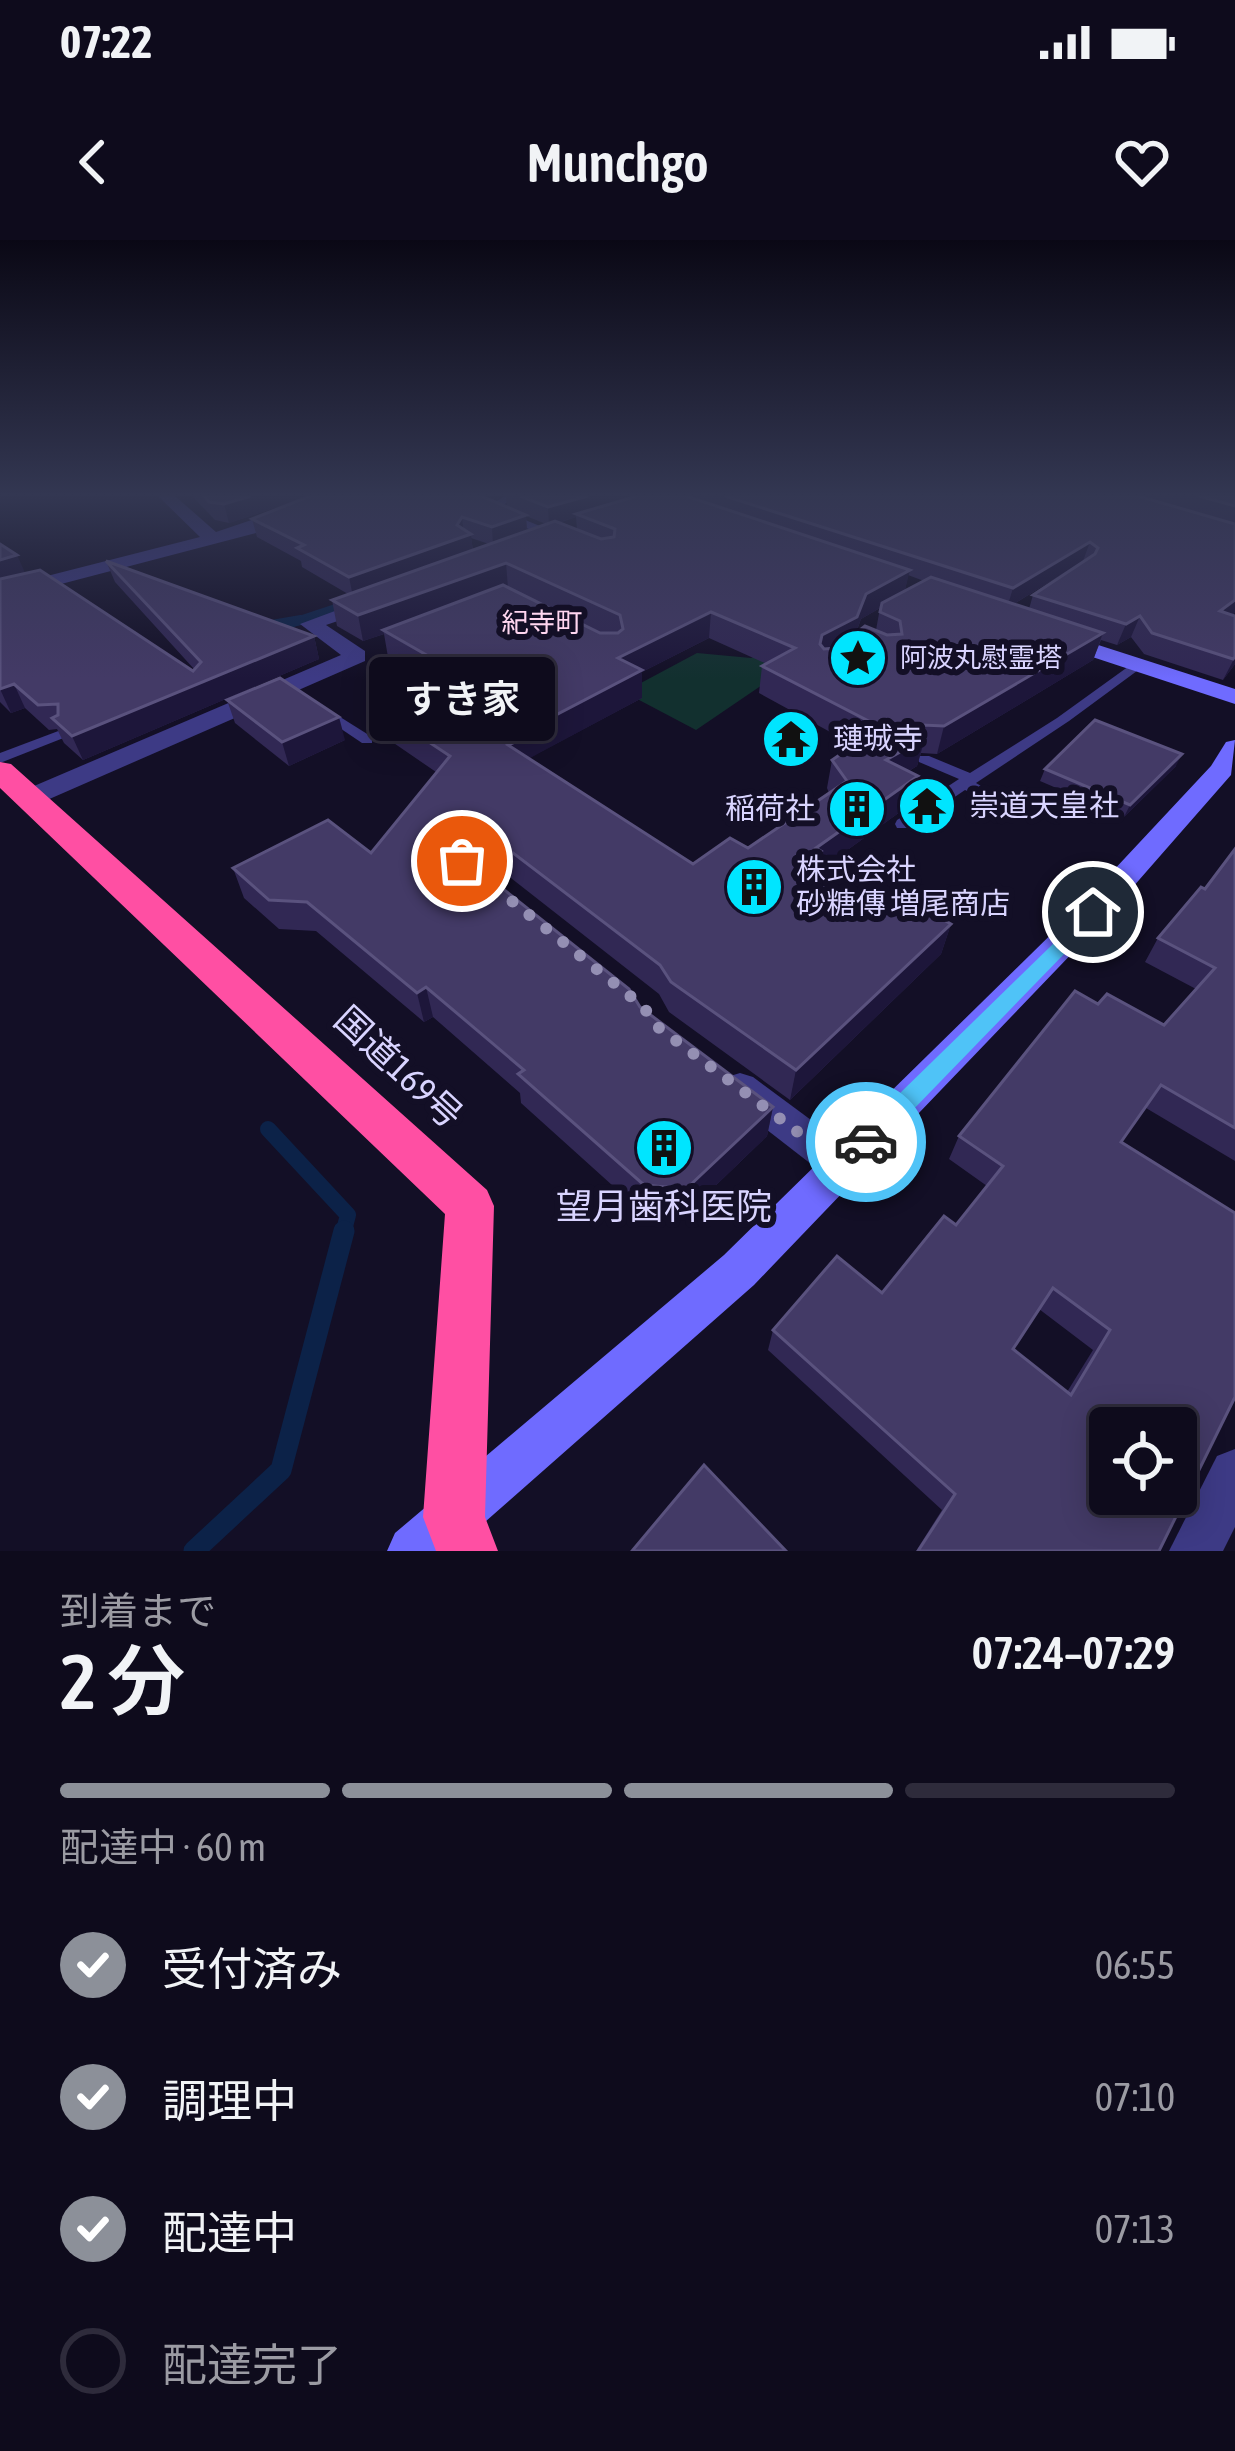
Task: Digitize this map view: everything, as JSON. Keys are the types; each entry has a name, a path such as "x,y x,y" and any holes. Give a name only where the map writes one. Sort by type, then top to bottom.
{"highway":[{"name":"国道169号","path":"15,784 470,1206 445,1540"}],"street":[{"path":"0,594 143,557"},
{"path":"15,784 287,687 368,652 310,624 398,594"},
{"path":"1048,635 1235,697"},
{"path":"445,1540 739,1270 843,1166 1093,912 1222,770 1235,746"},
{"path":"711,1067 843,1166"},
{"path":"1195,1551 1235,1474"}],"lane":[{"path":"903,824 1061,720 1136,664"},
{"path":"287,687 367,740"},
{"path":"0,758 61,734"},
{"path":"924,759 987,794"}],"green space":[{"path":"817,627 774,677 696,730 624,692 697,653 751,658"}],"building":[{"path":"313,557 405,557 349,577"},
{"path":"453,557 871,557 910,570 866,594 857,617 822,635 824,649 837,648 865,626 887,635 902,634 900,621 880,612 882,603 931,577 1103,633 944,726 923,725 925,738 886,760 918,776 816,848 821,851 796,869 880,918 903,897 951,924 796,1070 671,982 660,965 471,821 443,823 439,834 444,842 629,989 640,1007 773,1107 686,1189 644,1185 518,1074 524,1070 426,987 417,993 307,902 269,900 233,868 328,820 371,853 450,756 379,709 458,673 383,630 503,585 600,633 623,629 620,615 506,563 358,615 332,600","holes":["711,612 795,648 762,666 880,727 832,760 847,781 748,848 730,838 693,864 508,745 515,742 510,739 642,670 618,658"]},
{"path":"917,557 1065,557 1013,588"},
{"path":"1090,557 1235,557 1235,600 1220,611 1235,616 1235,657 1152,633 1140,616 1126,624 1033,595"},
{"path":"106,561 314,636 72,736 52,718 58,715 58,704 38,705 14,684 0,689 0,579 40,570 193,671 201,662"},
{"path":"280,678 339,717 282,742 227,700"},
{"path":"1095,720 1182,754 1130,805 1045,769"},
{"path":"1235,849 1235,1128 1161,1085 1121,1142 1235,1213 1235,1397 1197,1474 1197,1407 1089,1407 1089,1515 1177,1515 1159,1551 918,1551 955,1494 773,1330 837,1256 882,1293 944,1216 956,1225 1003,1166 959,1136 1075,991 1098,1004 1107,994 1164,1025 1215,968 1158,938 1201,887 1205,889","holes":["1053,1288 1110,1330 1071,1395 1013,1349"]},
{"path":"704,1465 786,1551 632,1551"}],"waterway":[{"path":"301,620 349,604"},
{"path":"266,626 301,620"},
{"path":"292,623 301,620"},
{"path":"268,1129 348,1215 343,1234"},
{"path":"194,1551 281,1470 344,1231"}],"way so far":[{"path":"462,861 644,1007 654,1024 843,1166 866,1142"}],"place":[{"name":"阿波丸慰霊塔","path":"858,658"},
{"name":"璉珹寺","path":"791,739"},
{"name":"崇道天皇社","path":"927,806"},
{"name":"稲荷社","path":"857,809"},
{"name":"すき家","path":"462,861"},
{"name":"株式会社 砂糖傳 増尾商店","path":"754,887"},
{"name":"望月歯科医院","path":"664,1148"}],"district":[{"name":"紀寺町","path":"542,623"}],"route":[{"path":"866,1142 1093,912"}]}
